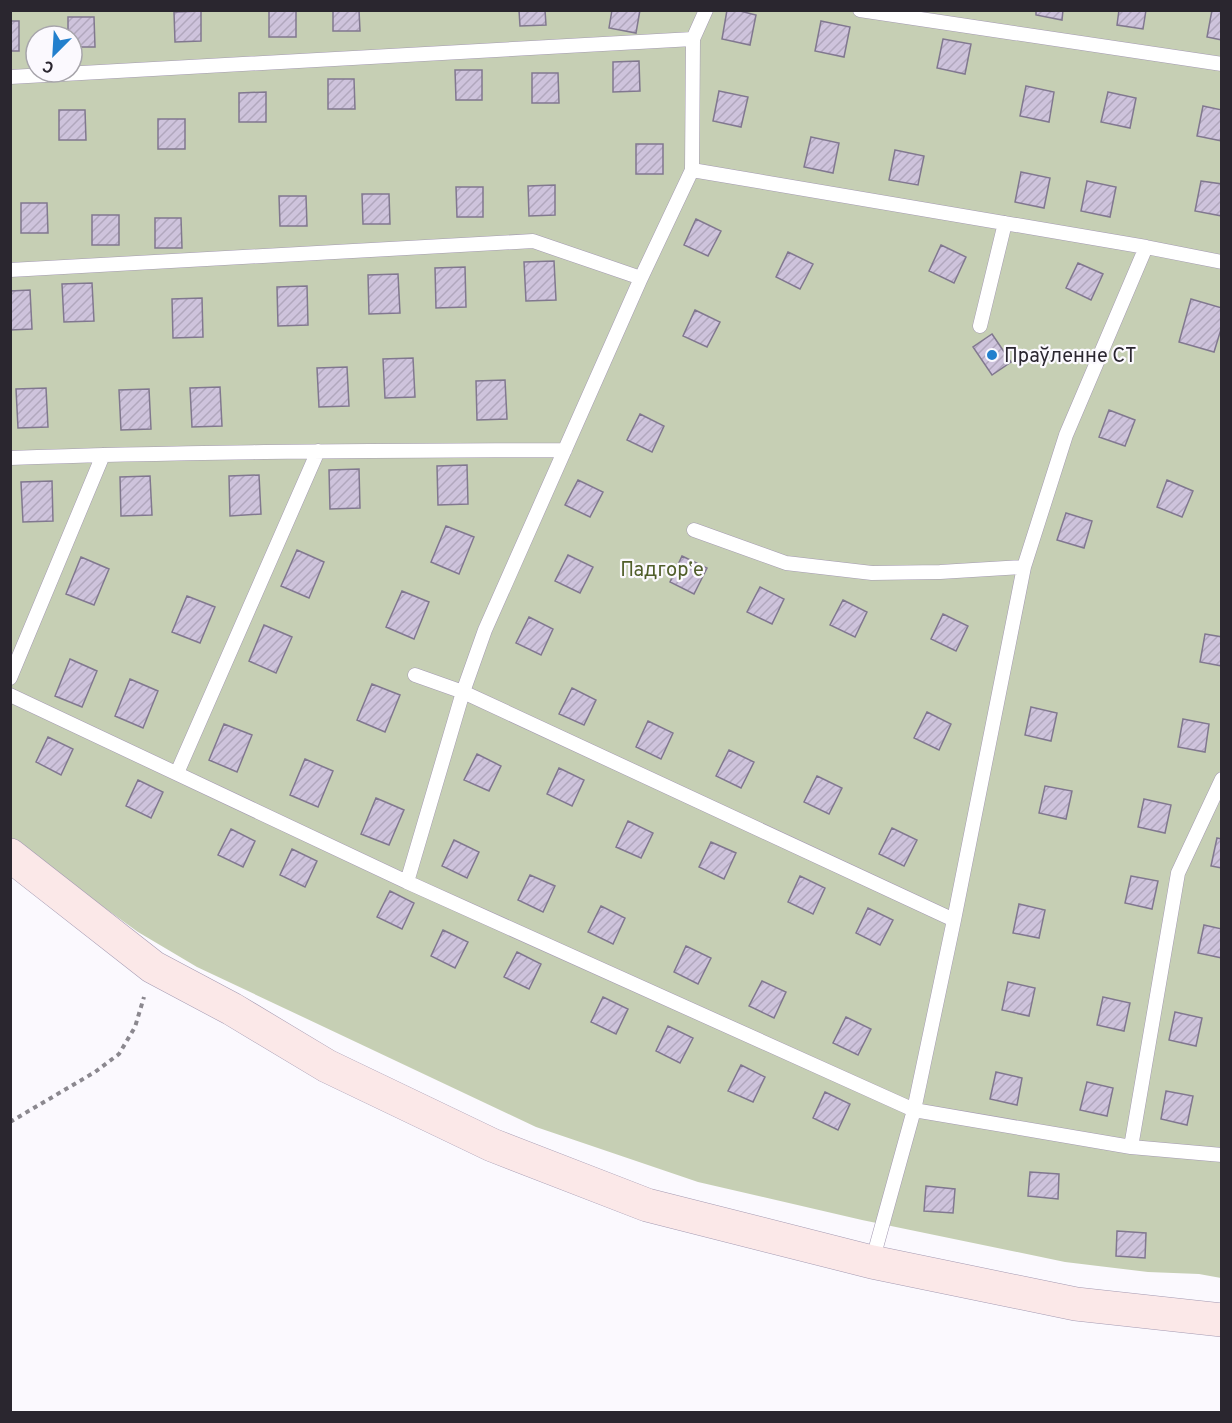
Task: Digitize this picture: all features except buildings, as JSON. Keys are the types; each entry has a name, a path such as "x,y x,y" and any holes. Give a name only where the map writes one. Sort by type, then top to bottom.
{"street":[{"path":"10,855 153,967 232,1009 327,1066 492,1145 647,1205 872,1262 1076,1304 1221,1320"}],"lane":[{"path":"407,882 463,692 484,630 641,278 692,170 693,39 706,10"},
{"path":"860,10 1221,64"},
{"path":"10,77 693,39"},
{"path":"692,170 1146,247 1221,262"},
{"path":"980,326 1005,223"},
{"path":"10,270 533,241 641,278"},
{"path":"872,1262 914,1110 1024,567 1066,435 1146,247"},
{"path":"10,459 318,451 565,450"},
{"path":"177,772 318,451"},
{"path":"10,678 104,455"},
{"path":"694,530 786,563 872,573 1024,567"},
{"path":"415,675 463,692 954,920"},
{"path":"10,695 407,882 914,1110 1131,1147 1221,1155"},
{"path":"1131,1147 1178,873 1221,779"}],"path":[{"path":"10,1122 95,1072 120,1054 135,1027 153,967"}],"green space":[{"name":"Падгорʼе","path":"11,11 1221,11 1221,1278 1065,1262 862,1220 698,1182 536,1127 197,967 138,932 11,840"}],"place":[{"name":"Праўленне СТ","path":"992,355"}]}
